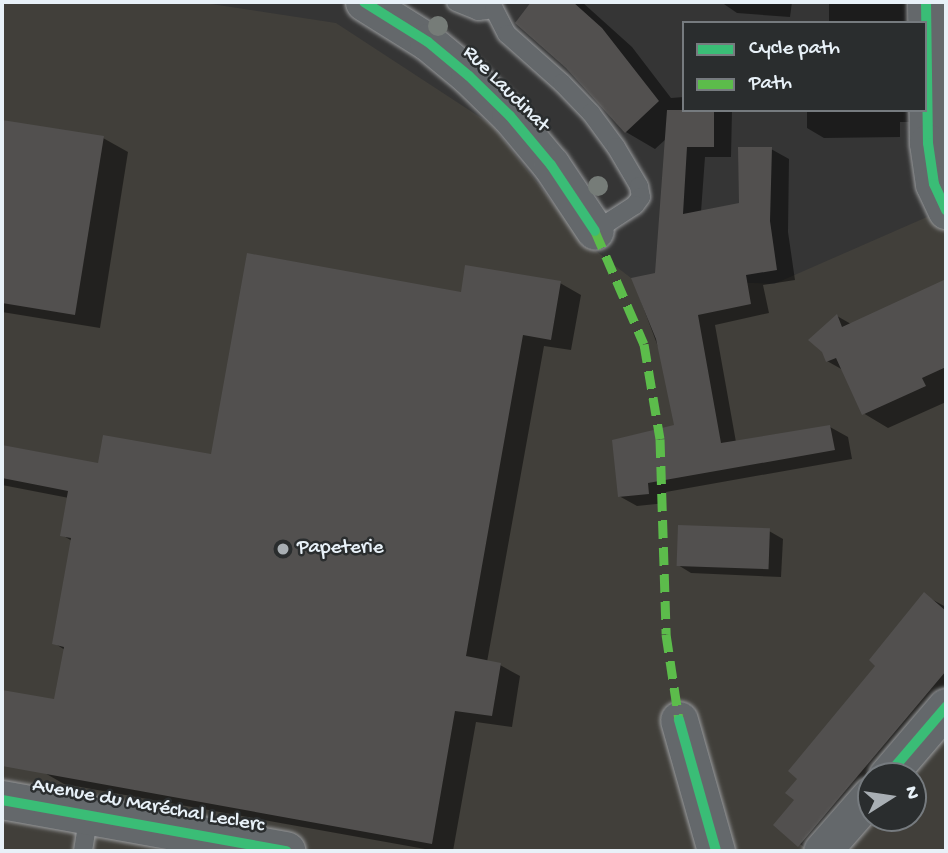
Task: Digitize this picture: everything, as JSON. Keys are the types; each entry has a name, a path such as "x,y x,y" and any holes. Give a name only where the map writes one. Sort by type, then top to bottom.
{"street":[{"name":"Rue Laudinat","path":"364,2 428,42 469,76 510,116 551,165 594,231"},
{"path":"926,2 926,21"},
{"path":"927,72 928,143 934,184 946,210"},
{"path":"899,762 946,707"},
{"path":"678,720 716,851"},
{"name":"Avenue du Maréchal Leclerc","path":"2,800 86,833 286,851"},
{"path":"822,851 857,810"}],"lane":[{"path":"456,2 478,11 497,5 506,34 591,113 639,186 641,197 635,205 594,231"}],"shaded area":[{"path":"2,2 198,2 336,23 492,125 583,241 631,278 774,284 927,217 946,202 946,851 2,851"}],"building":[{"path":"531,2 573,2 602,28 659,101 625,133 566,68 515,23"},
{"path":"667,110 714,112 714,147 687,147 683,214 739,203 738,147 772,147 770,221 777,270 746,275 751,304 698,315 721,443 830,425 835,450 648,483 649,494 618,497 612,440 674,425 656,339 631,278 655,273"},
{"path":"2,120 104,136 75,315 2,303"},
{"name":"Papeterie","path":"247,253 461,292 465,265 561,281 551,340 523,335 466,656 501,663 492,716 455,711 432,844 2,766 2,690 54,699 64,647 52,644 71,538 60,536 68,491 2,478 2,445 98,463 103,435 211,454"},
{"path":"946,279 946,367 922,378 926,386 862,415 836,358 826,362 822,352 808,340 837,314 842,327"},
{"path":"678,525 770,528 769,569 677,566"},
{"path":"924,592 946,611 946,671 869,762 857,762 857,777 798,847 773,825 794,800 785,793 797,779 788,771 875,666 869,660"}],"marked path":[{"path":"595,231 644,344 660,439 666,634 679,720"}],"cycle path":[{"path":"364,2 428,42 469,76 510,116 551,165 595,231"},
{"path":"926,2 926,21"},
{"path":"927,72 928,143 934,184 946,210"},
{"path":"899,762 946,707"},
{"path":"679,720 716,851"},
{"path":"2,800 286,851"}],"place":[{"name":"Papeterie","path":"283,549"}]}
